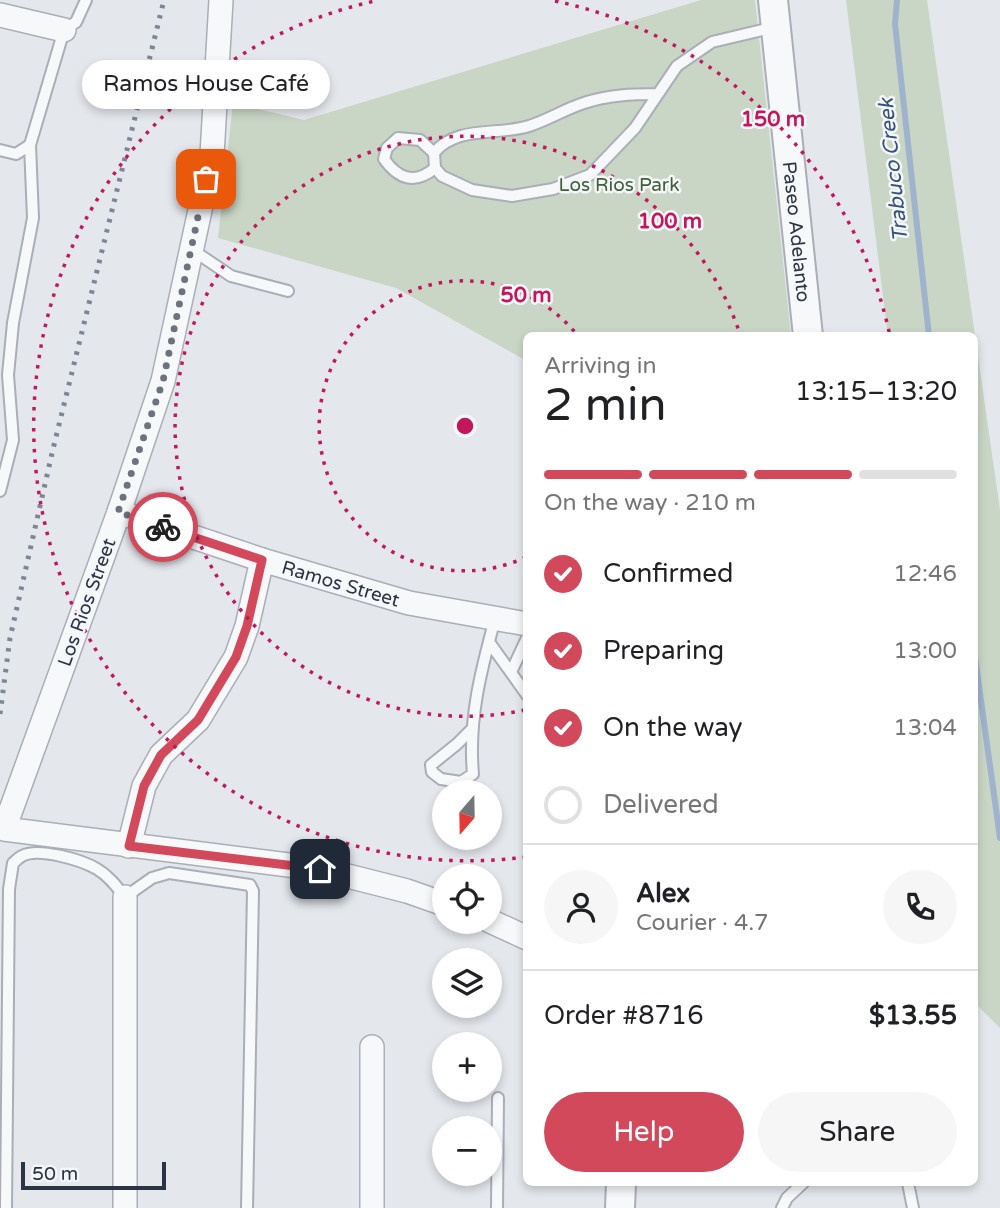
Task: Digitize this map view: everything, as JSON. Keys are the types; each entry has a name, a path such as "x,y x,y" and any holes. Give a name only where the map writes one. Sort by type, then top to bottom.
{"street":[{"name":"Los Rios Street","path":"129,846 4,829 163,381 212,155 221,0"},
{"name":"Paseo Adelanto","path":"774,13 808,332"},
{"path":"0,15 64,30"},
{"name":"Ramos Street","path":"118,512 262,560 409,603 523,623"},
{"path":"262,560 247,626 236,657 198,720 161,755 144,786 129,846 320,869 432,900"},
{"path":"125,897 125,1208"},
{"path":"502,926 523,935"},
{"path":"372,1047 372,1208"},
{"path":"620,1208 621,1186"}],"lane":[{"path":"0,491 13,440 4,375 33,218 30,145 64,30 76,22 86,0"},
{"path":"435,168 426,176 410,179 393,172 384,159 387,148 398,138 420,140 433,153 435,168 442,176 472,190 512,196 553,189 590,176 635,128 677,66 712,42 774,13"},
{"path":"433,153 441,144 466,134 527,127 584,103 619,94 658,94"},
{"path":"0,150 16,154 30,145"},
{"path":"191,249 231,276 288,291"},
{"path":"471,730 431,765 432,772 442,779 461,782 472,774 471,730 480,674 495,619"},
{"path":"489,642 523,689"},
{"path":"511,672 523,646"},
{"path":"6,1208 9,889 13,863 23,854 51,854 81,861 109,878 125,897 152,878 169,873 250,885 254,891 247,1208"},
{"path":"497,1208 498,1102"},
{"path":"782,1208 800,1186"},
{"path":"909,1186 913,1208"}],"green space":[{"name":"Los Rios Park","path":"701,0 755,0 791,332 523,332 523,359 396,288 218,238 233,103 304,120"},
{"path":"846,0 927,0 975,332 888,332"},
{"path":"978,356 1000,510 1000,1028 978,1006"}],"waterway":[{"name":"Trabuco Creek","path":"897,0 895,24 929,332"},
{"name":"Trabuco Creek","path":"978,679 1000,838"}],"railway":[{"path":"0,714 10,638 53,449 164,0"}],"way so far":[{"path":"163,527 118,512 163,381 206,179"}],"place":[{"name":"Ramos House Café","path":"206,179"}],"route":[{"path":"163,527 262,560 247,626 236,657 198,720 161,755 144,786 129,846 320,869"}]}
